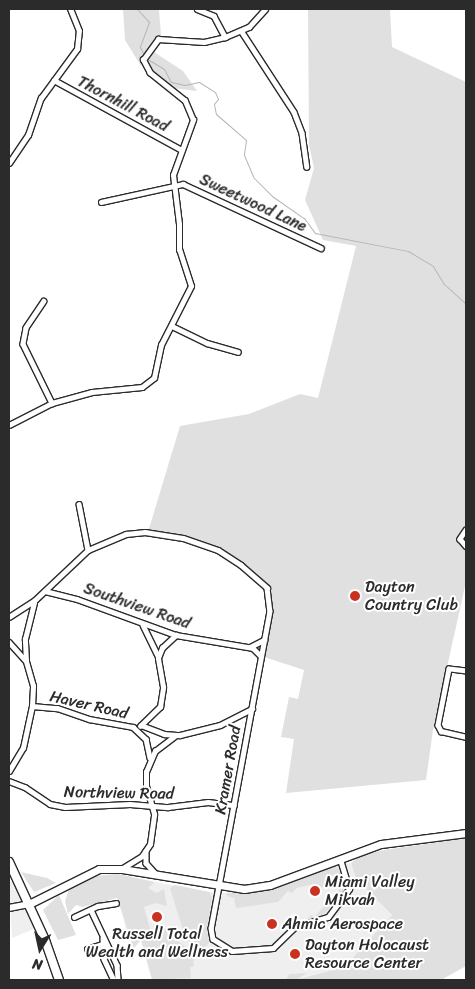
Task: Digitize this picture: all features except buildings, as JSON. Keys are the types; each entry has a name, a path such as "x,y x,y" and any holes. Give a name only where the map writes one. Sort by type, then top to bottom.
{"main road":[{"path":"29,904 93,871 122,869 219,887 261,887 339,857 388,842 466,833"},
{"path":"9,862 54,962 59,980"},
{"path":"54,962 59,966 64,980"}],"street":[{"path":"9,163 28,135 42,98 78,46 79,31 70,9"},
{"path":"197,9 214,16 225,37"},
{"path":"9,425 52,403 92,392 148,385 156,374 161,345 191,286 179,250 180,224 174,184 180,149 192,126 191,110 181,98 150,73 143,60 159,39 204,42 225,37 242,32 258,20 265,9"},
{"path":"242,32 294,112 305,144 307,167"},
{"name":"Thornhill Road","path":"54,80 180,149"},
{"path":"101,202 174,184"},
{"name":"Sweetwood Lane","path":"174,184 183,184 321,248"},
{"path":"44,301 26,328 23,344 52,403"},
{"path":"172,326 207,343 238,352"},
{"path":"9,617 34,601 68,565 88,550 79,504"},
{"path":"466,530 460,541 466,546"},
{"name":"Kramer Road","path":"88,550 122,534 140,531 181,537 218,550 251,573 269,592 270,611 211,928 215,942 232,951 273,948 295,927 328,917 346,897 349,885 339,857"},
{"name":"Southview Road","path":"45,591 91,604 142,625 176,635 250,647"},
{"path":"9,771 23,748 32,706 33,686 26,661 26,630 34,601"},
{"path":"134,728 153,717 162,702 158,658 152,638 142,625"},
{"path":"158,658 162,648 176,635"},
{"path":"261,656 250,647 264,640"},
{"path":"9,642 26,661"},
{"path":"466,671 453,668 448,672 438,722 442,731 466,737"},
{"name":"Haver Road","path":"32,706 57,708 89,719 134,728 146,739 150,758"},
{"path":"163,877 148,867 147,850 154,829 153,806 146,779 150,758 162,744 175,736 218,726 252,709"},
{"name":"Haver Road","path":"141,725 175,736"},
{"name":"Northview Road","path":"9,781 59,806 179,807 208,802 234,805"},
{"path":"122,869 147,850"},
{"path":"74,918 91,910 116,903"},
{"path":"9,908 29,904"},
{"path":"91,910 117,965 118,980"},
{"path":"103,938 102,944 106,965 114,980"},
{"path":"87,949 102,944"}],"shaded area":[{"path":"123,9 162,9 159,10 161,35 143,55 141,66 125,40"},
{"name":"Dayton Country Club","path":"308,9 390,9 392,47 466,82 466,530 460,537 466,546 466,582 433,730 426,780 286,793 294,739 281,737 289,697 298,699 304,670 261,656 270,611 269,592 229,557 197,542 148,532 180,426 249,414 300,394 318,398 356,246 323,240 305,200 314,168 309,145"},
{"path":"151,50 183,71 197,91 172,88 153,72 146,61"},
{"path":"466,838 466,966 441,980 286,980 289,974 307,973 298,979 344,967 392,915 356,879 351,863 360,856 384,850"},
{"path":"351,863 356,879 392,915 344,967 292,980 182,980 141,939 134,948 127,935 121,907 155,882 209,892 243,894 265,891 330,866"},
{"path":"330,866 338,868 343,881 344,889 342,895 324,914 314,917 340,889 342,890 342,881 338,876 333,875 322,888 313,884 297,888 292,893 288,891 278,902 236,908 234,898 227,896 227,893 265,891"},
{"path":"21,872 47,878 56,883 34,892"},
{"path":"118,874 155,882 148,888 157,893 164,889 167,906 155,903 144,907 151,932 166,929 169,941 175,939 193,952 194,966 190,967 191,978 152,980 141,940 134,948 117,898 83,907 76,905 68,914 65,901 69,889 93,876"},
{"path":"14,881 36,928 12,938 9,882"},
{"path":"175,885 209,892 212,898 207,929 209,943 204,948 182,938 185,937 170,888"},
{"path":"59,895 76,935 58,940 43,910"}],"waterway":[{"path":"137,9 149,22 140,47 143,53"},
{"path":"149,60 164,69 171,82 185,85 199,82 215,92 218,99 214,104 216,114 246,140 244,155 254,178 272,196 304,218 315,233 408,251 433,266 444,284 466,304"}],"place":[{"name":"Dayton Country Club","path":"355,596"},
{"name":"Miami Valley Mikvah","path":"315,891"},
{"name":"Russell Total Wealth and Wellness","path":"157,917"},
{"name":"Ahmic Aerospace","path":"272,924"},
{"name":"Dayton Holocaust Resource Center","path":"295,954"}]}
